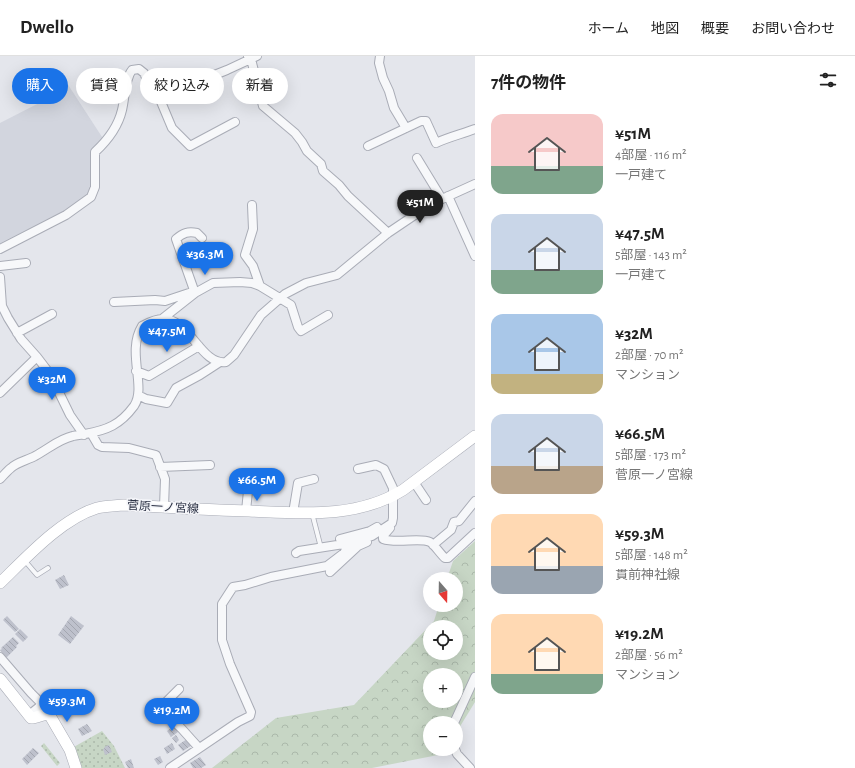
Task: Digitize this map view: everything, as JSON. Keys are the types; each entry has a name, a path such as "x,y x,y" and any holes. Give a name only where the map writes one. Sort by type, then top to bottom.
{"main road":[{"name":"菅原一ノ宮線","path":"0,583 55,531 80,515 98,508 124,505 293,513 353,509 368,506 392,497 475,436"},
{"path":"0,679 31,718 38,718 48,714 70,750 76,768"}],"street":[{"path":"380,56 379,63 383,78 394,108 406,128"},
{"path":"224,71 252,57 263,106 295,134 302,142 307,152 321,164 323,171 340,185 348,196 388,233"},
{"path":"0,249 66,215 91,196 95,187 95,152 110,138 116,125 122,111 130,71 136,69 140,70"},
{"path":"162,104 172,128 190,146 236,122"},
{"path":"368,146 421,121 426,121 436,143 450,136 456,136 475,129"},
{"path":"417,158 445,197 473,247 475,256"},
{"path":"162,318 175,322 184,329 208,355 220,362 226,362 234,355 261,315 285,294 306,283 337,275 388,233 431,204 475,184"},
{"path":"252,205 253,229 244,255 253,266 260,286"},
{"path":"195,292 176,239 181,235 190,232 197,233 202,238"},
{"path":"0,266 26,264"},
{"path":"0,277 2,306 16,333 50,374 70,415 87,434 102,447 129,448 156,455 165,479 164,507"},
{"path":"0,479 12,467 35,456 58,442 73,436 109,429 117,424 134,406 138,395 136,339 142,326 162,318 195,292 213,283 240,282 252,283 260,286 291,305 298,327 301,331 328,315"},
{"path":"165,301 195,292"},
{"path":"114,302 155,300 180,303"},
{"path":"16,333 52,314"},
{"path":"136,371 150,376 199,346"},
{"path":"0,392 37,357"},
{"path":"138,395 146,399 167,403 176,388 220,362"},
{"path":"160,467 210,465"},
{"path":"330,572 358,546 383,536 389,529 393,520 393,488 384,469 376,465 358,469"},
{"path":"293,513 298,483 314,479"},
{"path":"414,482 426,500"},
{"path":"246,511 248,491"},
{"path":"433,545 451,530 454,522 459,521 475,501"},
{"path":"340,539 370,531 393,520"},
{"path":"296,553 299,551 350,543 372,536 393,520"},
{"path":"383,536 383,539 389,541 423,540 431,542 445,558 448,558 475,533"},
{"path":"170,768 238,722 250,716 251,712 230,664 222,640 222,604 233,587 271,577 327,566 344,553 350,543"},
{"path":"0,657 41,703 39,708 29,715"},
{"path":"457,716 475,677"},
{"path":"179,689 160,708 199,748"},
{"path":"460,756 470,768"}],"lane":[{"path":"312,512 320,544"},
{"path":"24,560 37,575 48,568"}],"shaded area":[{"path":"68,85 76,97 76,104 81,104 104,140 91,153 92,187 87,196 64,213 0,245 0,123 37,104 68,104"}],"green space":[{"path":"475,541 475,702 463,722 463,716 423,716 423,756 433,756 372,768 212,768 276,718 354,705 423,633 423,660 463,660 463,620 434,620 437,612 463,612 463,572 449,572 453,561"},
{"path":"102,731 114,746 125,768 82,768 72,748"},
{"path":"44,743 60,763 57,766 41,746"}],"building":[{"path":"64,575 69,585 60,589 55,580"},
{"path":"7,616 19,629 15,632 3,620"},
{"path":"71,616 84,626 70,644 58,635"},
{"path":"20,629 28,637 23,642 15,634"},
{"path":"13,637 19,643 7,657 0,650"},
{"path":"87,724 92,731 82,736 78,729"},
{"path":"174,726 178,732 171,737 167,731"},
{"path":"176,735 179,740 176,743 172,738"},
{"path":"187,739 192,745 183,751 178,745"},
{"path":"172,743 175,749 167,754 164,748"},
{"path":"109,745 112,752 105,755 103,749"},
{"path":"33,748 39,753 27,765 22,759"},
{"path":"160,756 163,762 158,765 154,759"},
{"path":"200,757 206,765 201,768 193,768 190,763"},
{"path":"131,759 134,768 128,768 125,762"}]}
